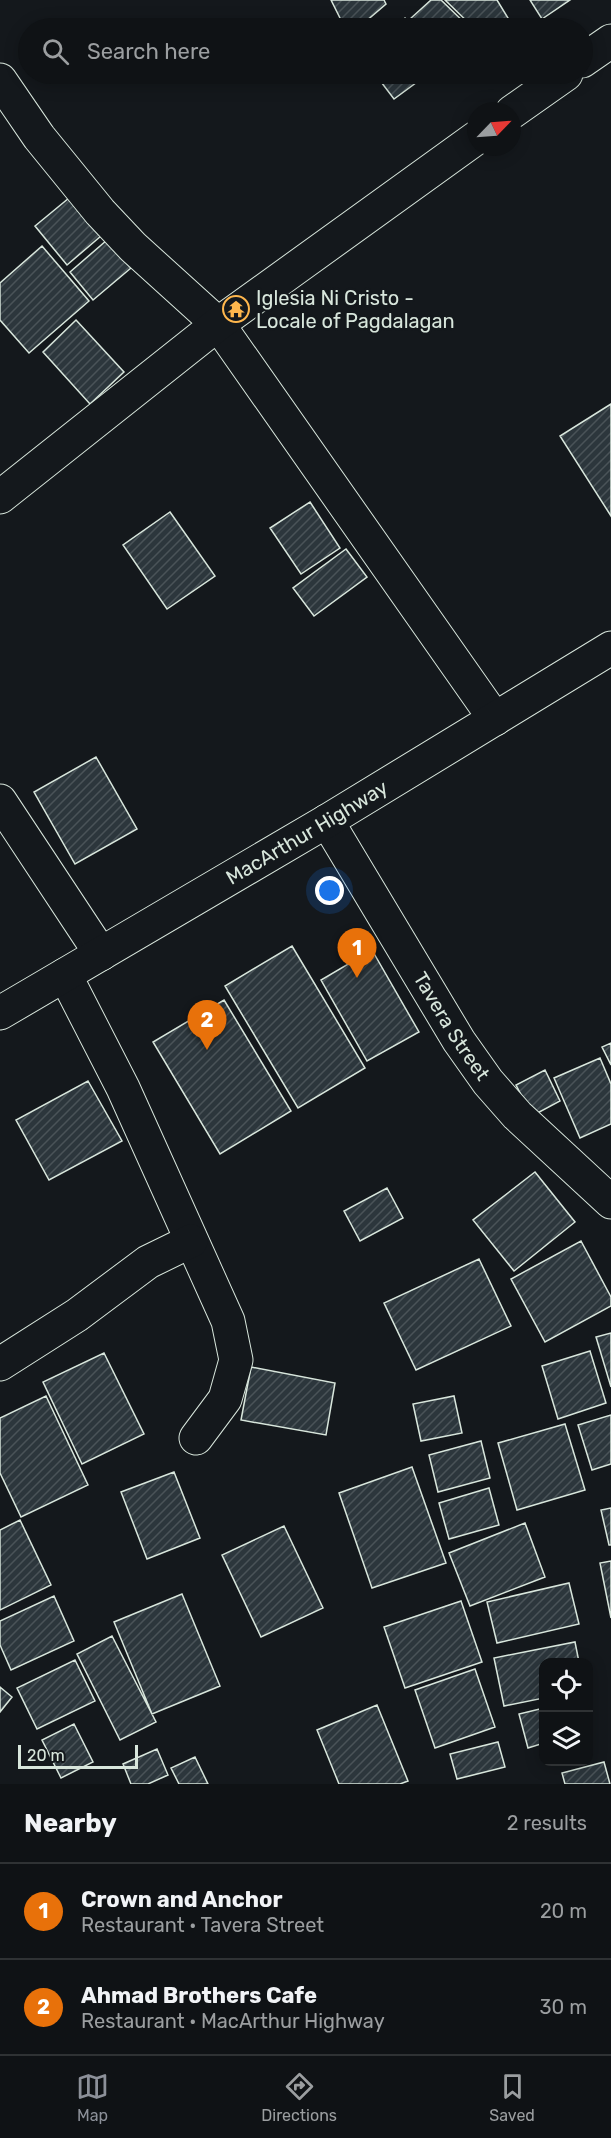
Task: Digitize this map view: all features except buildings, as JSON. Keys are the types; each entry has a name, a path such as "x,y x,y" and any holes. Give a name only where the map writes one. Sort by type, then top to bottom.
{"main road":[{"path":"593,53 611,41"},
{"path":"0,80 39,137 100,212 133,247 218,324 495,718"},
{"path":"521,106 552,84"},
{"path":"0,497 218,324 467,144"},
{"name":"MacArthur Highway","path":"0,1013 327,821 611,648"},
{"path":"0,801 102,954"},
{"name":"Tavera Street","path":"327,821 459,1041 488,1082 517,1115 611,1202"},
{"path":"65,975 123,1088 228,1321 236,1360 225,1399 196,1438"},
{"path":"0,1364 77,1315 148,1263 191,1241"}],"place":[{"name":"Iglesia Ni Cristo - Locale of Pagdalagan","path":"236,309"},
{"name":"Crown and Anchor","path":"357,978"},
{"name":"Ahmad Brothers Cafe","path":"207,1050"}]}
